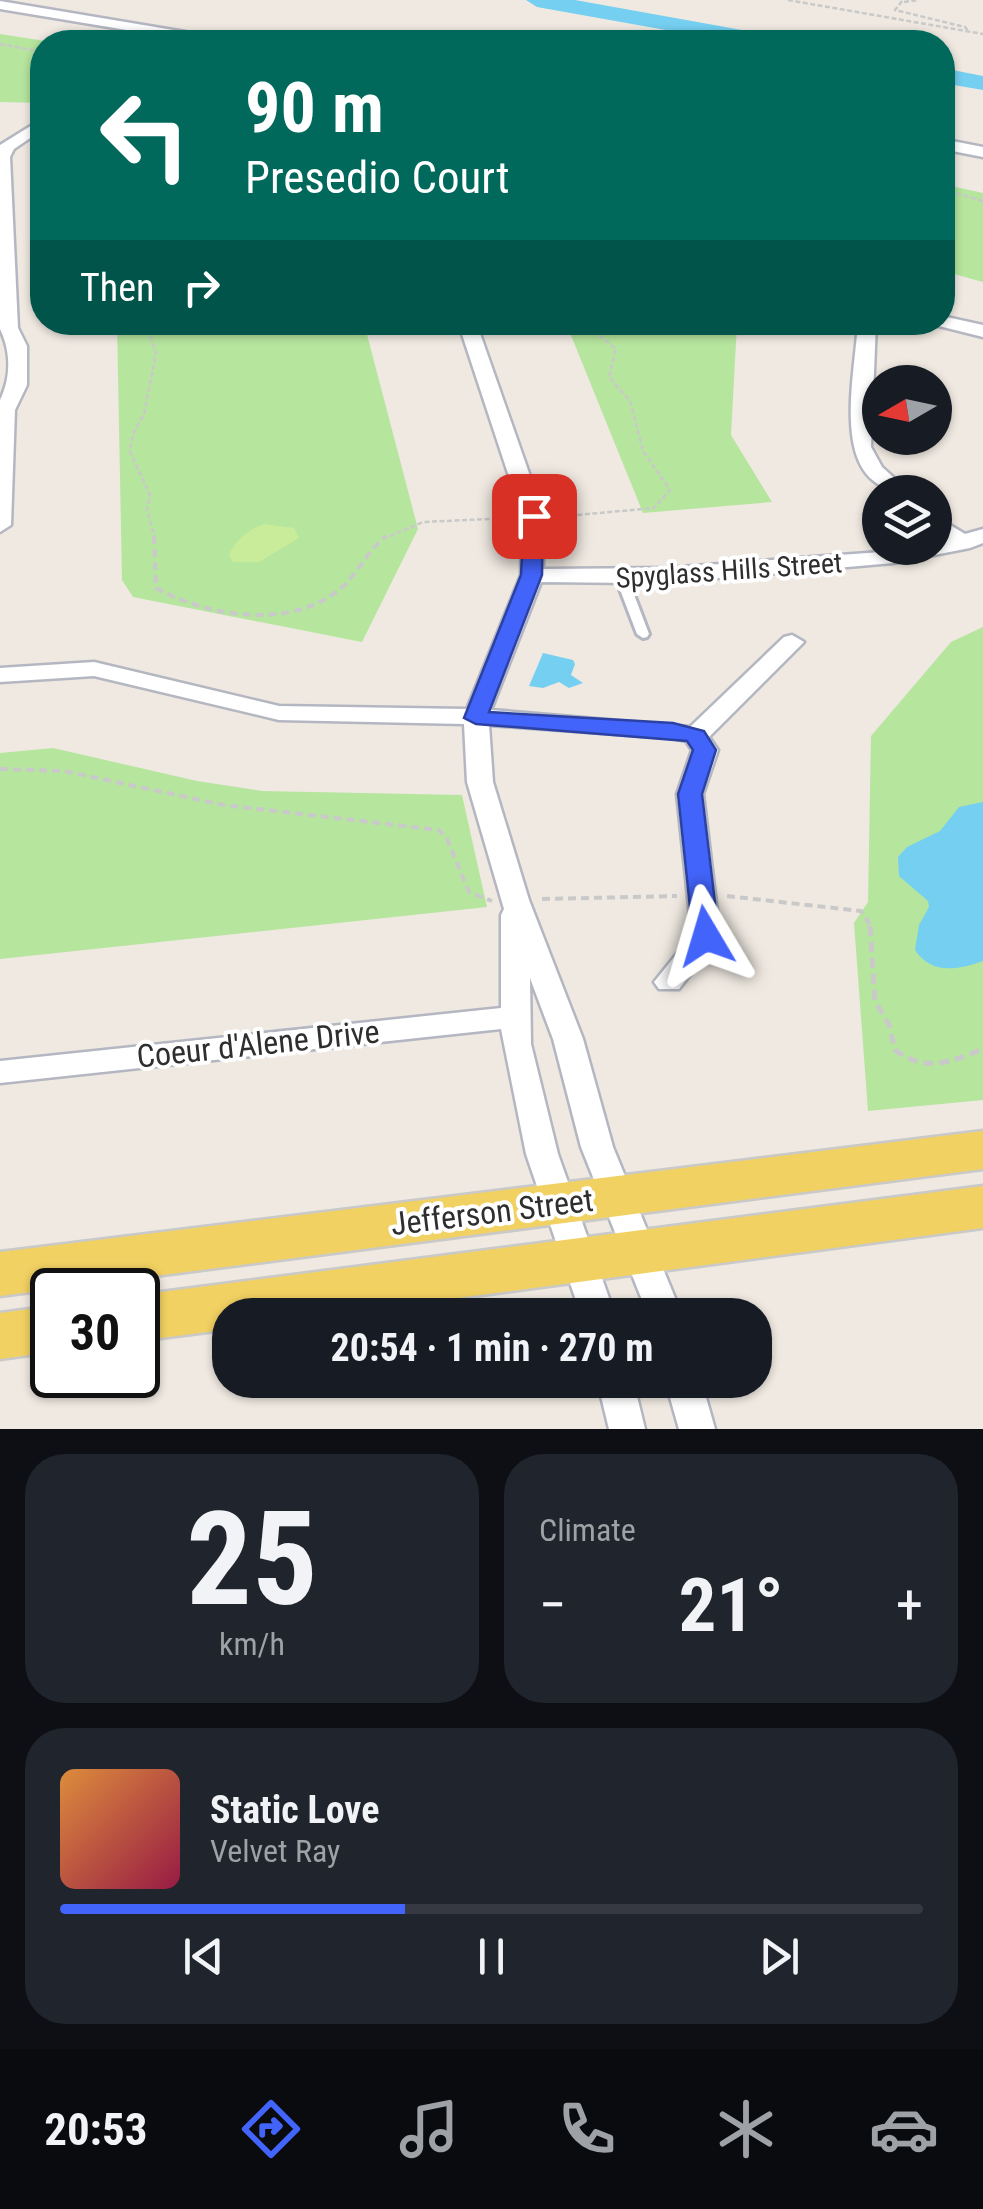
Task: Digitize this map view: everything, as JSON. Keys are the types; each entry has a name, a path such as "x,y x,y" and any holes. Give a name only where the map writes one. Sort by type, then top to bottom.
{"main road":[{"name":"Jefferson Street","path":"0,1274 983,1150"},
{"name":"Jefferson Street","path":"160,1315 983,1207"},
{"path":"0,1336 30,1332"}],"street":[{"path":"0,5 139,30"},
{"path":"0,525 2,406 17,385 18,346 4,334 2,157 8,146 30,132"},
{"path":"955,147 983,152"},
{"path":"955,324 983,332"},
{"path":"472,335 533,518 532,575 476,718 480,782 515,900 568,1039 597,1146 658,1298"},
{"path":"866,335 860,447 879,475"},
{"name":"Spyglass Hills Street","path":"532,575 622,578 896,557 972,540"},
{"path":"696,736 792,642"},
{"path":"0,675 94,670 279,712 476,718 673,730 696,736 705,750 690,794 706,936 669,982"},
{"path":"515,900 516,1044 542,1154 592,1298"},
{"name":"Coeur d'Alene Drive","path":"0,1072 515,1017"},
{"path":"619,1398 627,1429"},
{"path":"688,1398 696,1429"}],"lane":[{"path":"622,578 643,634"}],"path":[{"path":"788,0 983,34"},
{"path":"919,0 901,1 894,10 968,31"},
{"path":"0,44 30,50"},
{"path":"955,192 983,201"},
{"path":"149,335 156,353 144,414 133,434 130,452 150,496 147,509 157,546 156,588 172,600 231,614 314,604 345,586 370,548 394,531 425,522 654,508 670,490 643,452 630,401 608,377 616,349 598,335"}],"green space":[{"path":"0,34 30,39 30,103 0,102"},
{"path":"955,187 983,193 983,282 955,274"},
{"path":"117,335 367,335 418,529 362,642 133,597 122,580"},
{"path":"571,335 736,335 731,435 772,502 643,513"},
{"path":"264,524 294,528 299,538 259,562 233,562 229,555 235,545"},
{"path":"983,627 983,1100 868,1111 854,923 868,902 871,736 951,642"},
{"path":"53,748 197,781 262,791 462,795 487,907 0,959 0,753"}],"water":[{"path":"543,653 573,660 571,675 583,683 569,688 559,682 543,688 529,686"},
{"path":"983,802 983,961 964,967 937,967 915,950 928,901 899,876 898,857 907,847 940,831 959,807"}],"waterway":[{"path":"537,0 703,30"},
{"path":"955,78 983,83"}],"route":[{"path":"534,516 532,575 476,718 673,730 696,736 705,750 690,794 706,936"}]}
